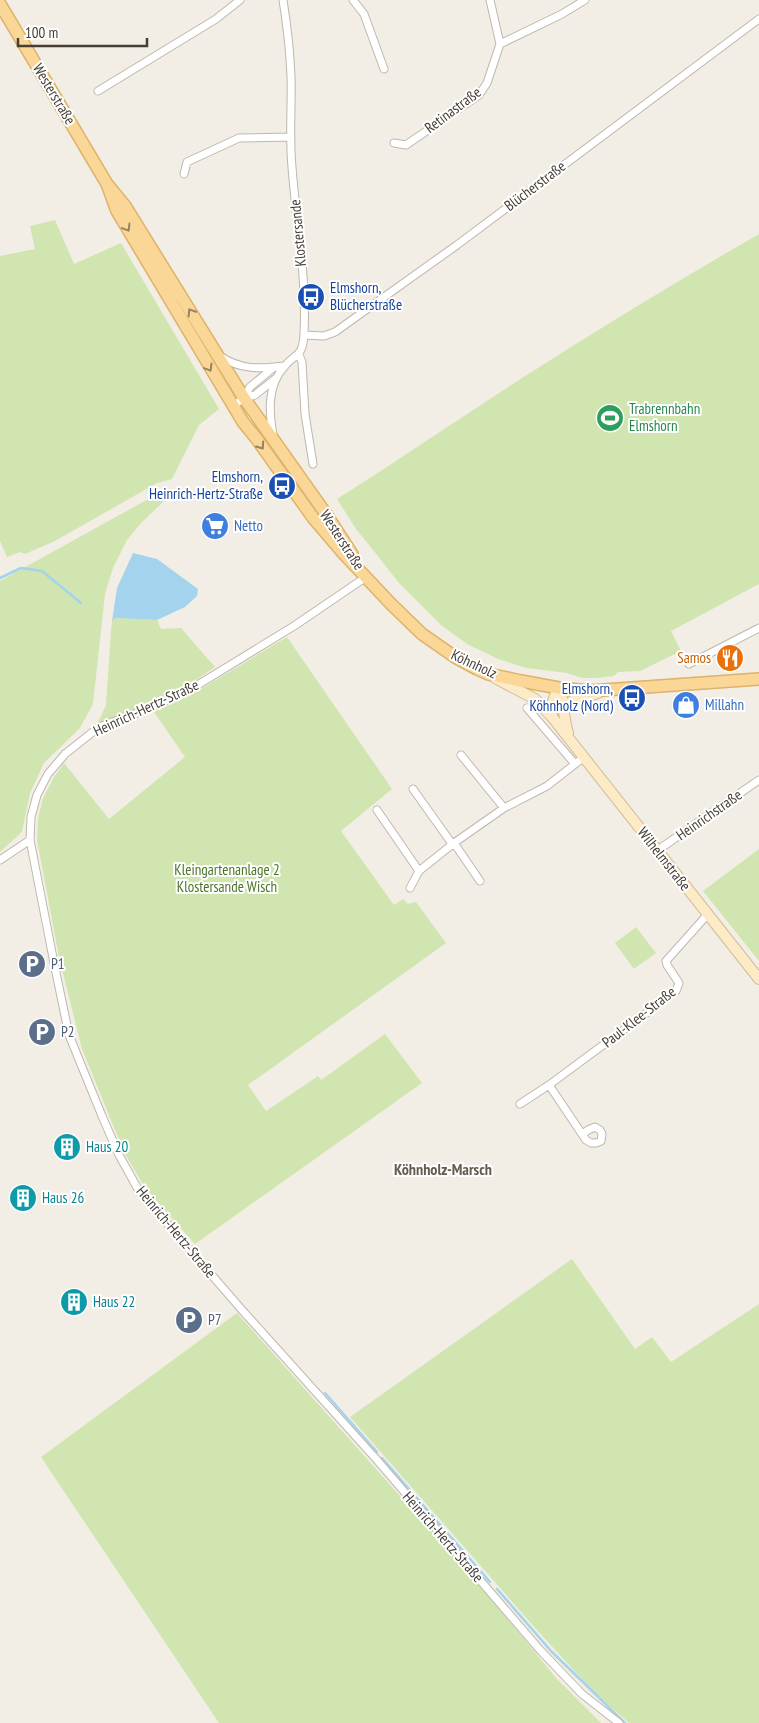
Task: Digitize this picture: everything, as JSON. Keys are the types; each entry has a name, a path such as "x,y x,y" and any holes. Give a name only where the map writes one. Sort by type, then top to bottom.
{"main road":[{"name":"Westerstraße","path":"0,4 107,184 125,206 244,398 326,514 366,576"},
{"name":"Westerstraße","path":"107,184 117,211 233,406 314,519 366,576"},
{"name":"Köhnholz","path":"366,576 422,634 455,658 488,674 559,688 590,691 759,679"},
{"name":"Wilhelmstraße","path":"488,674 534,699 552,717 759,979"},
{"name":"Wilhelmstraße","path":"559,688 563,698 564,721 570,739"},
{"path":"552,717 552,704 559,688"},
{"path":"564,710 572,701 587,695 615,689"}],"street":[{"path":"98,91 216,19 240,0"},
{"name":"Klostersande","path":"283,0 291,73 292,165 301,251 304,335 302,347 298,355 302,362 305,414 314,464"},
{"path":"353,0 364,14 384,69"},
{"path":"490,0 500,44 562,14 585,0"},
{"name":"Blücherstraße","path":"304,335 324,336 335,332 457,245 759,19"},
{"name":"Retinastraße","path":"394,143 406,144 480,95 487,83 500,44"},
{"path":"184,174 187,162 239,138 291,137"},
{"path":"216,354 241,367 262,369 284,366"},
{"path":"274,441 270,405 272,390 284,366 298,355"},
{"path":"244,398 250,387 273,368"},
{"path":"233,406 244,398 255,395 277,377"},
{"name":"Heinrich-Hertz-Straße","path":"366,576 294,626 191,689 148,709 99,727 65,754 48,774 37,795 31,817 30,840 69,1035 119,1155 139,1190 242,1310 377,1460 540,1650 582,1694 619,1723"},
{"path":"689,664 759,628"},
{"path":"526,708 575,764"},
{"path":"461,755 504,808"},
{"path":"410,888 419,871 454,843 504,808 547,786 584,757"},
{"name":"Heinrichstraße","path":"658,850 759,780"},
{"path":"413,790 450,841 454,843 480,881"},
{"path":"377,810 419,871"},
{"path":"0,860 30,840"},
{"name":"Paul-Klee-Straße","path":"520,1104 549,1085 678,990 679,983 666,964 666,961 708,914"},
{"path":"549,1085 583,1134"}],"green space":[{"path":"55,220 74,264 121,243 219,409 199,425 172,479 157,483 55,541 25,554 20,552 7,557 0,541 0,256 35,249 30,226"},
{"name":"Trabrennbahn Elmshorn","path":"759,234 759,584 671,631 681,651 640,671 618,672 614,676 582,678 567,673 526,668 498,659 467,644 441,625 399,583 356,529 337,499 522,378"},
{"path":"171,491 127,540 113,568 105,594 93,704 80,728 44,763 30,793 22,832 0,852 0,581 152,497"},
{"path":"115,618 157,620 161,629 181,628 215,667 187,686 95,729 106,705 112,621"},
{"name":"Kleingartenanlage 2 Klostersande Wisch","path":"287,637 392,789 341,831 394,905 403,899 408,904 416,902 446,943 248,1085 266,1111 318,1076 321,1080 385,1034 422,1083 195,1244 145,1188 124,1152 82,1049 59,957 37,840 38,818 43,798 64,763 109,819 185,757 154,712 189,696"},
{"path":"759,849 759,961 703,891"},
{"path":"636,927 656,953 634,969 615,943"},
{"path":"572,1259 635,1349 652,1337 671,1362 759,1304 759,1723 629,1723 592,1690 536,1629 350,1417"},
{"path":"237,1313 482,1588 557,1679 601,1723 219,1723 41,1457"}],"water":[{"path":"133,553 157,559 198,589 197,596 185,607 157,620 115,618 112,621 117,588"}],"waterway":[{"path":"0,578 21,568 42,571 81,603"},
{"path":"325,1393 377,1452"},
{"path":"382,1458 490,1582"},
{"path":"497,1589 551,1651 625,1723"}],"place":[{"name":"Elmshorn, Blücherstraße","path":"311,297"},
{"name":"Trabrennbahn Elmshorn","path":"610,418"},
{"name":"Elmshorn, Heinrich-Hertz-Straße","path":"282,486"},
{"name":"Netto","path":"215,526"},
{"name":"Samos","path":"730,658"},
{"name":"Elmshorn, Köhnholz (Nord)","path":"632,698"},
{"name":"Millahn","path":"686,705"},
{"name":"P1","path":"32,964"},
{"name":"P2","path":"42,1032"},
{"name":"Haus 20","path":"67,1147"},
{"name":"Haus 26","path":"23,1198"},
{"name":"Haus 22","path":"74,1302"},
{"name":"P7","path":"189,1320"}],"district":[{"name":"Köhnholz-Marsch","path":"443,1169"}]}
